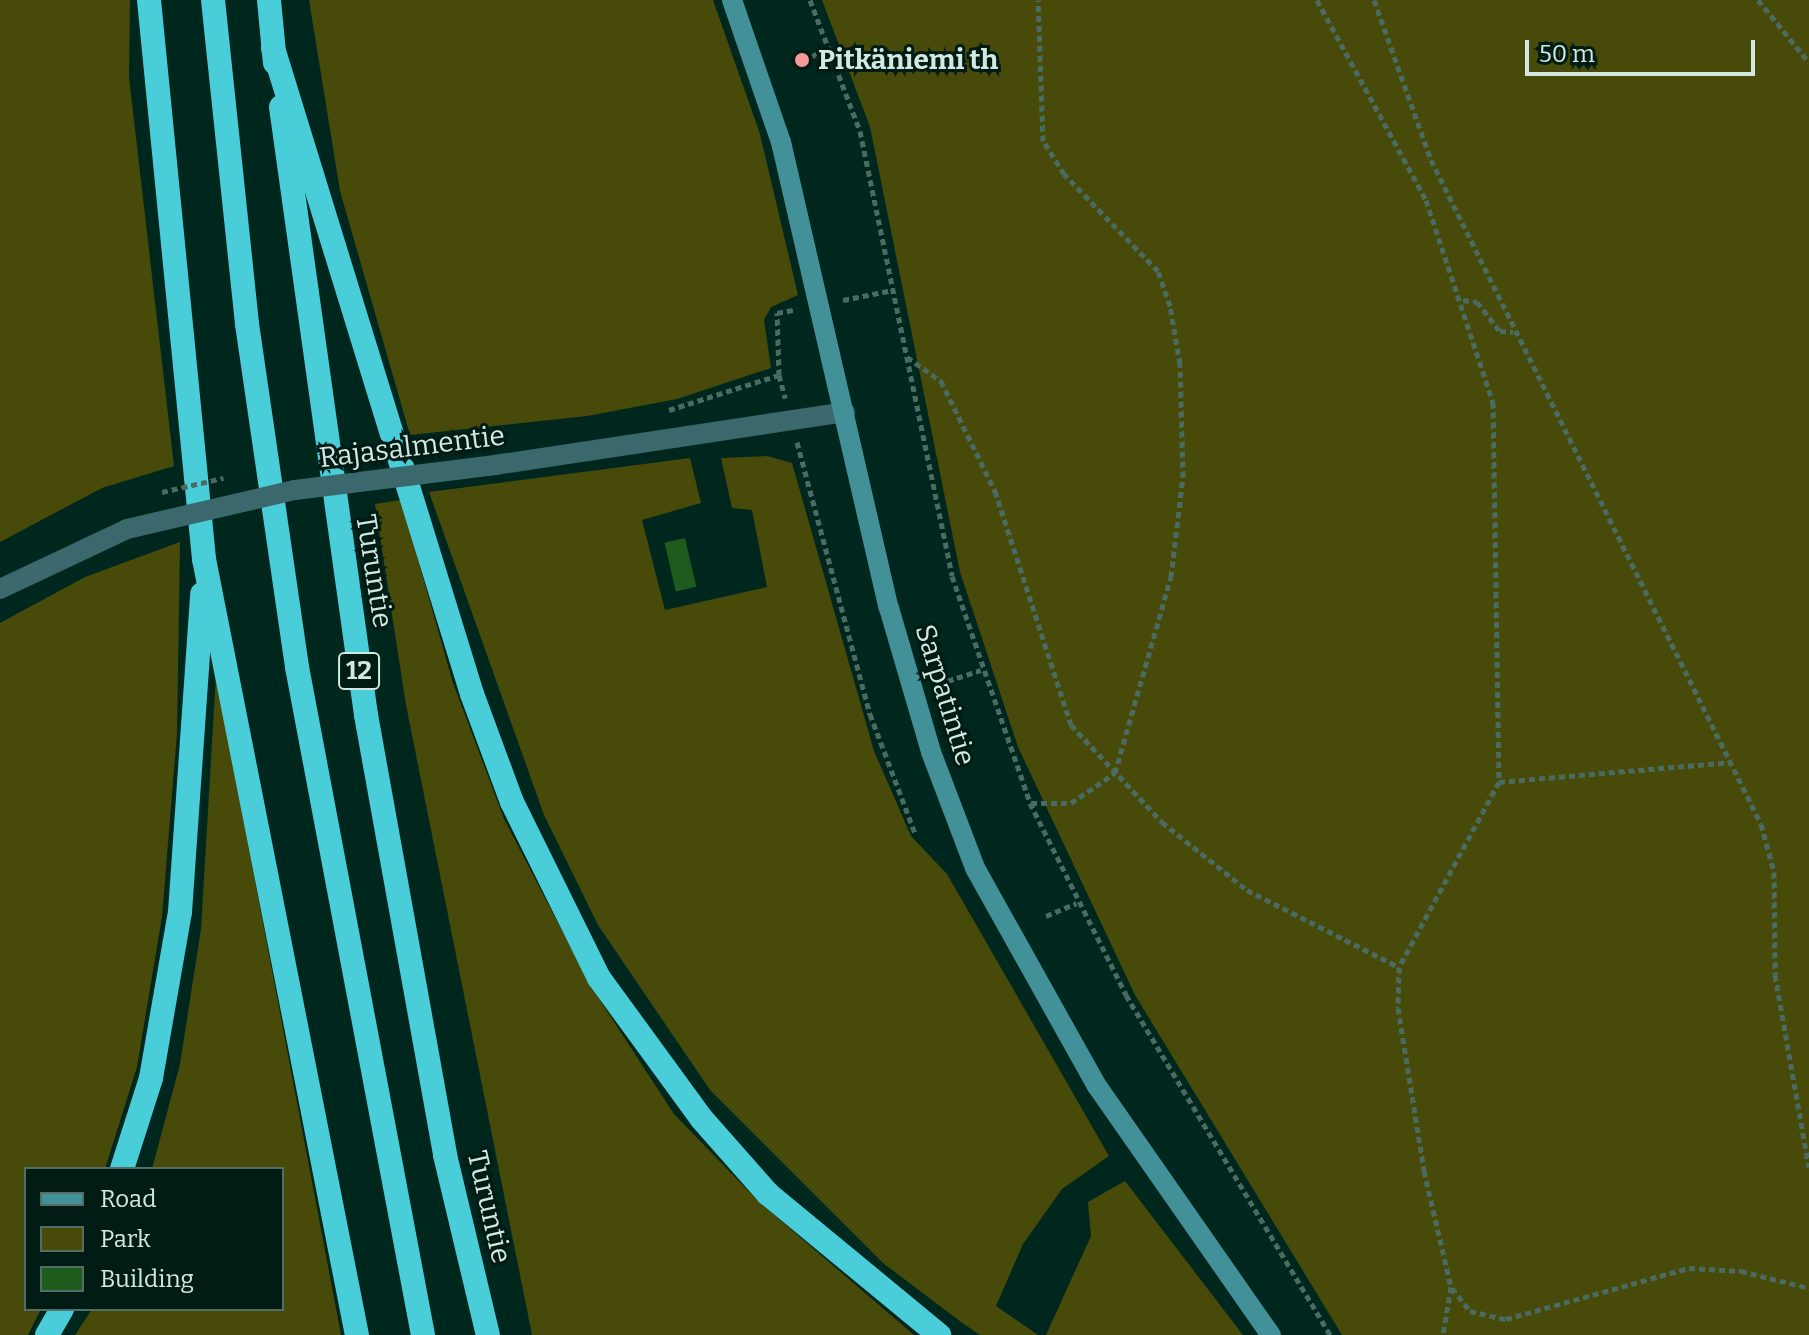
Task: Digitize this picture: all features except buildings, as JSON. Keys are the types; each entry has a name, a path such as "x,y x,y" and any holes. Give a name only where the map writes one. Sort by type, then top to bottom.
{"highway":[{"path":"149,0 204,559 357,1335"},
{"name":"12","path":"213,0 247,324 297,667 423,1335"},
{"name":"Turuntie","path":"269,0 273,48 366,715 445,1155 488,1335"},
{"path":"273,48 472,694 512,802 599,978 701,1118 768,1194 939,1335"},
{"path":"123,1167 151,1078 180,912 204,559"},
{"path":"47,1335 61,1311"}],"main road":[{"name":"Sarpatintie","path":"732,0 781,142 889,608 931,752 975,868 1097,1086 1271,1335"}],"street":[{"name":"Rajasalmentie","path":"0,589 127,529 295,490 495,465 845,412"}],"path":[{"path":"810,0 832,48 860,131 952,576 981,670 1030,803 1076,903 1194,1116 1330,1335"},
{"path":"1030,803 1071,803 1115,773 1171,577 1183,477 1180,364 1158,271 1064,174 1043,141 1038,0"},
{"path":"1317,0 1426,200 1463,300 1493,402 1499,782 1399,967 1398,1008 1424,1171 1451,1287 1443,1335"},
{"path":"1374,0 1431,160 1513,332 1761,824 1774,872 1775,975 1809,1167"},
{"path":"1758,0 1809,62"},
{"path":"802,60 832,48"},
{"path":"893,290 777,313 779,375 870,714 915,833"},
{"path":"1463,300 1477,302 1500,331 1513,332"},
{"path":"906,355 941,381 995,491 1071,725 1115,773 1247,890 1399,967"},
{"path":"658,414 779,375"},
{"path":"938,684 981,670"},
{"path":"1499,782 1730,762"},
{"path":"1046,916 1076,903"},
{"path":"1451,1287 1470,1311 1506,1319 1689,1268 1741,1271 1809,1288"}],"green space":[{"path":"0,0 130,0 129,77 174,466 102,488 0,542"},
{"path":"309,0 713,0 760,134 798,295 771,307 764,320 771,368 677,399 587,416 410,435 340,191"},
{"path":"822,0 1809,0 1809,1335 1342,1335 1135,995 1018,747 960,572 870,127"},
{"path":"767,456 792,463 874,751 911,836 947,874 1109,1156 1062,1189 1023,1244 996,1306 1038,1335 980,1335 961,1322 883,1263 710,1090 598,925 544,815 429,492 690,458 701,503 642,520 665,610 767,587 752,510 732,508 721,458"},
{"path":"401,500 453,683 504,819 590,985 674,1114 759,1202 914,1335 532,1335 406,705 375,504"},
{"path":"180,542 177,733 162,917 137,1067 106,1167 24,1167 24,1311 40,1311 28,1335 0,1335 0,623 85,577"},
{"path":"216,675 341,1335 75,1335 91,1311 284,1311 284,1167 153,1167 180,1064 201,929"},
{"path":"1125,1181 1243,1335 1046,1335 1091,1236 1088,1202"}],"place":[{"name":"Pitkäniemi th","path":"802,60"}]}
